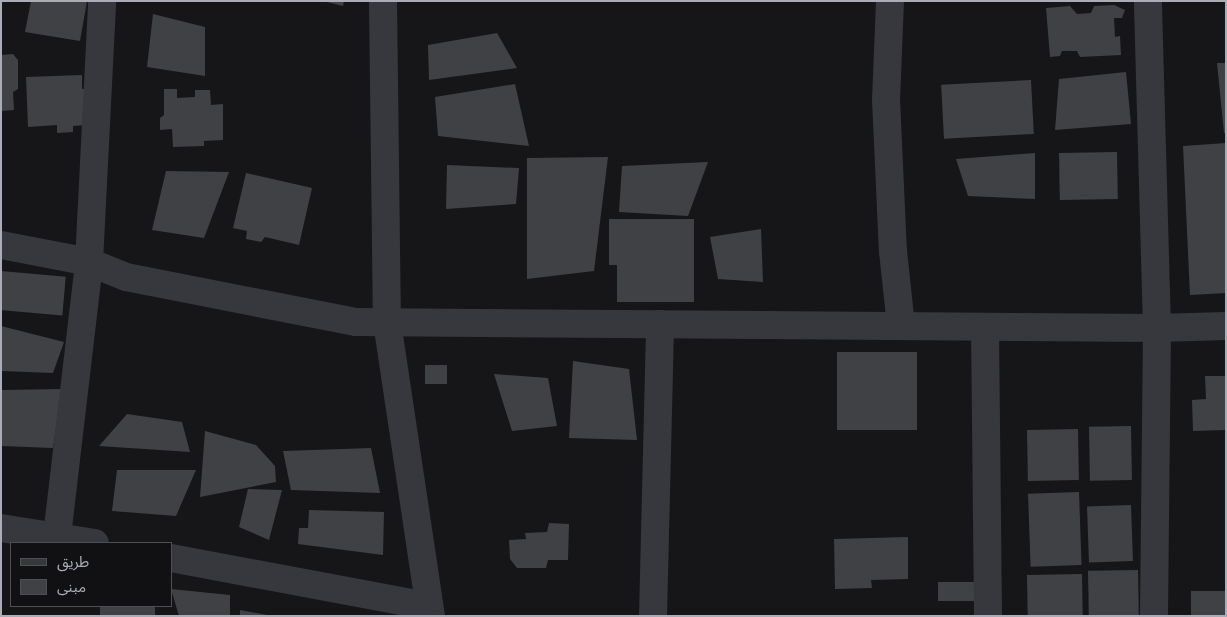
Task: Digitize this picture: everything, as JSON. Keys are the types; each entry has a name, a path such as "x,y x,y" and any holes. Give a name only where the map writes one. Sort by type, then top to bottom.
{"street":[{"path":"57,536 89,262 102,1"},
{"path":"172,558 429,611 387,322 383,1"},
{"path":"890,1 886,99 893,251 901,326"},
{"path":"1148,1 1156,328 1154,616"},
{"path":"1,245 89,262 126,277 356,322 1156,328 1226,326"},
{"path":"653,616 660,324"},
{"path":"986,327 988,616"},
{"path":"1,528 90,542"}],"building":[{"path":"31,1 87,1 80,41 25,32"},
{"path":"323,1 344,1 343,6"},
{"path":"1114,5 1125,10 1122,18 1114,18 1115,37 1120,36 1121,55 1080,57 1077,51 1062,51 1060,56 1050,57 1046,8 1070,6 1077,14 1091,13 1094,6"},
{"path":"153,14 205,27 205,76 147,67"},
{"path":"497,33 517,68 429,80 428,45"},
{"path":"13,54 18,60 18,89 13,92 14,110 1,111 1,55"},
{"path":"1217,63 1226,63 1226,133 1224,133"},
{"path":"1126,72 1131,124 1055,130 1059,79"},
{"path":"82,75 82,89 91,89 86,125 73,126 73,132 57,133 57,125 28,127 26,77"},
{"path":"1031,80 1034,134 944,139 941,85"},
{"path":"515,84 529,146 438,136 435,97"},
{"path":"164,89 177,89 177,98 195,97 195,90 210,90 211,105 223,104 223,140 204,141 204,146 173,147 172,129 160,130 160,118 164,115"},
{"path":"1226,143 1226,293 1190,295 1183,146"},
{"path":"1117,152 1118,199 1060,200 1059,153"},
{"path":"1035,153 1035,199 968,196 956,159"},
{"path":"608,157 594,271 527,279 527,158"},
{"path":"708,162 688,216 619,212 622,166"},
{"path":"447,165 519,168 516,204 446,209"},
{"path":"166,171 229,172 204,238 152,230"},
{"path":"246,173 312,188 299,245 265,237 261,242 246,239 247,231 233,228"},
{"path":"609,219 694,219 694,302 617,302 617,265 609,265"},
{"path":"761,229 763,282 718,279 710,237"},
{"path":"1,271 66,277 62,316 1,310"},
{"path":"1,326 64,342 53,373 1,371"},
{"path":"837,352 917,352 917,430 837,430"},
{"path":"573,361 629,369 637,440 569,438"},
{"path":"425,365 447,365 447,384 425,384"},
{"path":"494,374 548,378 557,426 512,431"},
{"path":"1205,376 1226,376 1226,430 1193,431 1192,400 1206,399"},
{"path":"62,389 53,448 1,446 1,390"},
{"path":"127,414 182,422 190,452 99,446"},
{"path":"1131,426 1132,480 1090,481 1089,427"},
{"path":"1078,429 1079,480 1028,481 1027,430"},
{"path":"205,431 256,445 275,466 276,482 200,497"},
{"path":"371,448 380,493 291,490 283,451"},
{"path":"117,470 196,470 176,516 112,511"},
{"path":"248,489 282,490 269,540 239,527"},
{"path":"1079,492 1082,565 1031,567 1028,494"},
{"path":"1131,505 1133,561 1089,563 1087,507"},
{"path":"309,510 384,512 383,555 298,544 299,528 308,528"},
{"path":"549,523 569,524 568,560 548,560 546,568 517,568 510,559 509,540 526,539 525,533 547,532"},
{"path":"908,537 908,579 871,580 872,588 835,589 834,539"},
{"path":"1138,570 1139,616 1089,616 1088,571"},
{"path":"1082,574 1083,616 1028,616 1027,575"},
{"path":"938,582 976,582 976,601 938,601"},
{"path":"172,589 230,595 230,616 179,616"},
{"path":"1191,591 1226,591 1226,616 1191,616"},
{"path":"100,607 155,607 155,616 100,616"},
{"path":"240,610 267,615 267,616 240,616"}]}
